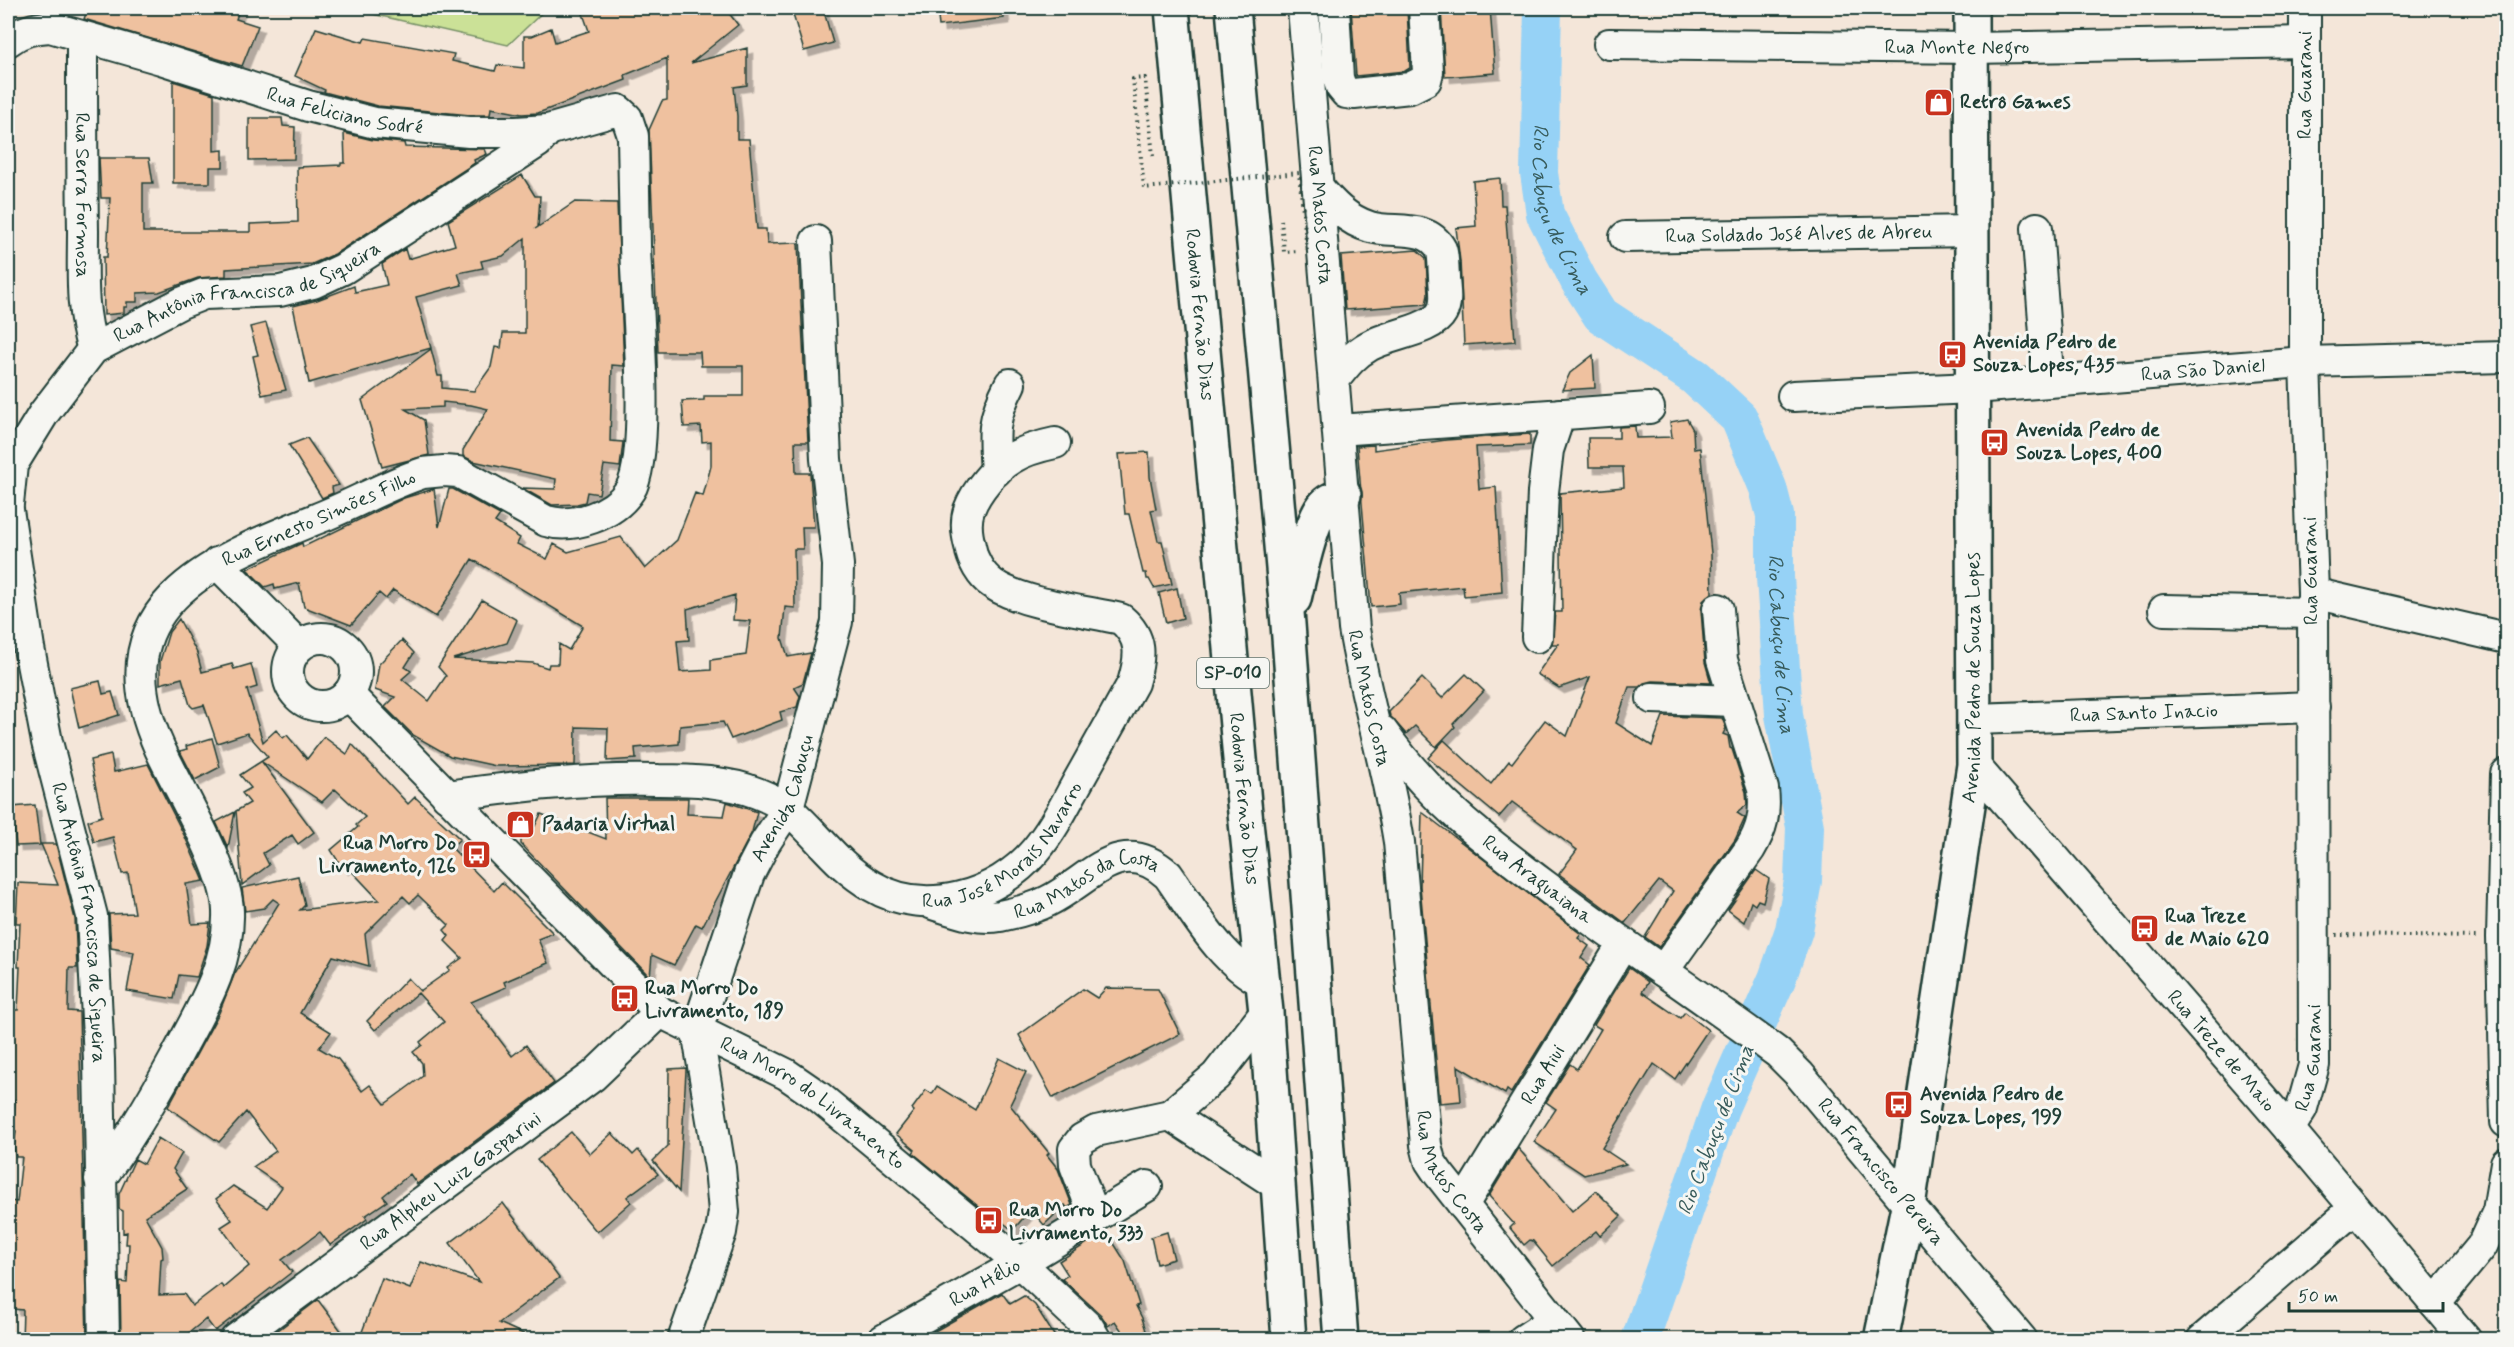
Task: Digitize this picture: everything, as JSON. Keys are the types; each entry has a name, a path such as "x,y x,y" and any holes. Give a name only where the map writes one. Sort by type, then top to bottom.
{"main road":[{"name":"Rodovia Fernão Dias","path":"1172,8 1243,791 1264,997 1289,1340"},
{"name":"SP-010","path":"1233,8 1288,624 1341,1340"},
{"name":"Avenida Pedro de Souza Lopes","path":"1881,1340 1908,1206 1974,765 1971,8"},
{"path":"1288,624 1308,544 1322,508 1330,500 1344,495"}],"street":[{"name":"Rua Matos Costa","path":"1303,8 1354,628 1371,716 1388,779 1399,842 1426,1145 1434,1167 1562,1330"},
{"path":"1334,8 1338,78 1346,93 1354,94 1410,88 1426,80 1428,72 1424,8"},
{"name":"Rua Guarani","path":"2289,1129 2309,1091 2314,1065 2313,603 2305,363 2305,8"},
{"name":"Rua Feliciano Sodré","path":"8,41 18,34 35,28 50,27 161,59 308,106 375,123 469,132 516,132 548,129 613,111"},
{"name":"Rua Serra Formosa","path":"82,37 83,307 93,349"},
{"name":"Rua Monte Negro","path":"1609,44 1972,48 2305,42"},
{"name":"Rua Ernesto Simões Filho","path":"100,1179 144,1115 208,996 220,967 226,941 228,908 224,887 213,858 159,746 150,721 141,672 145,640 162,609 180,589 217,563 235,553 423,473 458,472 546,521 556,524 571,524 588,518 606,511 620,501 630,489 638,470 641,400 633,136 627,118 622,112 613,111"},
{"name":"Rua Antônia Francisca de Siqueira","path":"8,504 12,465 44,412 93,349 181,303 204,294 279,291 313,283 333,274 538,142 548,129"},
{"path":"1317,186 1333,205 1351,220 1372,228 1415,231 1434,241 1442,250 1446,305 1441,315 1423,327 1397,334 1371,345 1351,358 1334,380"},
{"path":"2037,228 2047,382"},
{"name":"Rua Soldado José Alves de Abreu","path":"1625,237 1972,231"},
{"name":"Avenida Cabuçu","path":"683,1340 721,1232 724,1212 720,1167 697,1030 749,874 765,843 788,808 837,622 839,596 826,459 816,241"},
{"name":"Rua São Daniel","path":"1793,396 1973,388 2305,363 2506,357"},
{"path":"996,471 994,423 999,406 1010,384"},
{"path":"1338,430 1649,408"},
{"path":"1537,637 1543,492 1548,450 1560,414"},
{"name":"Rua José Morais Navarro","path":"447,796 574,781 670,780 716,783 756,793 788,808 849,871 874,888 930,903 957,899 985,888 1011,872 1035,851 1057,820 1128,692 1140,661 1137,641 1131,628 1121,619 1004,591 991,583 980,570 971,551 966,530 968,511 979,492 996,471 1012,458 1033,448 1055,443"},
{"name":"Rua Antônia Francisca de Siqueira","path":"8,510 29,648 47,742 92,916 99,1060 104,1340"},
{"path":"217,563 299,646"},
{"path":"2164,610 2313,603 2506,638"},
{"path":"1663,971 1760,834 1763,821 1765,807 1763,789 1722,660 1718,609"},
{"path":"320,637 342,644 350,652 356,674 348,694 328,705 317,706 297,696 291,687 288,665 299,646 320,637"},
{"name":"Rua Morro do Livramento","path":"348,694 660,1012 786,1074 818,1096 1020,1263 1089,1328 1096,1340"},
{"path":"1652,698 1735,701"},
{"name":"Rua Santo Inacio","path":"1974,719 2313,707"},
{"name":"Rua Araguaiana","path":"1371,716 1402,760 1451,812 1479,837 1623,944 1729,1017"},
{"name":"Rua Treze de Maio","path":"1974,765 2289,1129 2466,1340"},
{"path":"2506,774 2502,937 2506,1122"},
{"name":"Rua Matos da Costa","path":"930,903 978,918 1000,916 1048,901 1116,858 1139,857 1155,864 1168,875 1228,959 1247,974 1264,997"},
{"name":"Rua Aiui","path":"1463,1205 1623,944"},
{"path":"1095,1217 1076,1165 1074,1149 1082,1139 1096,1131 1170,1115 1216,1076 1264,997"},
{"name":"Rua Alpheu Luiz Gasparini","path":"235,1340 593,1076 660,1012"},
{"name":"Rua Francisco Pereira","path":"1729,1017 1778,1053 1842,1125 2022,1340"},
{"path":"1170,1115 1279,1186"},
{"path":"2435,1304 2482,1246 2498,1211 2506,1163"},
{"name":"Rua Hélio","path":"883,1340 1020,1263 1147,1186"},
{"path":"2202,1340 2354,1209"},
{"path":"1523,1340 1562,1330"}],"path":[{"path":"1153,156 1145,78 1133,79 1144,188 1299,172 1307,250"},
{"path":"2315,935 2502,937"}],"green space":[{"path":"346,8 547,8 508,45"}],"building":[{"path":"88,8 240,8 236,19 258,26 242,66 84,19"},
{"path":"581,8 725,8 738,25 691,63 747,48 747,85 734,87 737,139 749,139 757,229 766,229 767,244 798,243 808,442 795,442 796,473 810,473 814,527 802,527 803,549 794,549 795,608 785,607 782,638 788,657 811,653 803,683 794,687 800,696 797,707 780,712 782,720 731,739 723,722 680,726 679,744 635,748 636,759 607,761 608,728 576,727 575,765 496,766 450,756 413,735 385,707 395,697 375,690 379,664 402,640 414,653 405,667 411,671 402,679 429,701 446,676 438,667 482,600 517,620 507,643 453,659 533,663 548,668 549,664 558,664 559,644 569,650 583,626 472,559 436,617 393,590 386,599 379,593 351,625 304,607 299,583 275,589 274,584 265,587 247,569 302,543 303,547 404,498 434,489 439,527 449,489 453,489 500,515 495,522 520,538 517,544 547,559 554,544 568,552 621,537 645,569 677,540 695,493 703,496 711,466 711,441 702,442 701,426 684,427 682,401 704,400 704,396 743,396 743,366 701,366 700,352 658,352 649,130 662,101 667,100 667,58 625,75 626,80 538,113 522,114 491,108 490,115 470,115 378,106 324,92 325,90 295,76 316,28 363,42 365,38 454,54 452,61 495,71 497,65 524,68 524,36 532,36 551,28 555,42 589,31","holes":["735,595 733,620 750,621 746,655 711,660 711,670 680,672 677,641 689,640 687,609"]},
{"path":"791,8 823,8 833,43 804,51"},
{"path":"937,8 1003,8 1004,18 939,26"},
{"path":"1351,8 1407,8 1410,68 1405,71 1356,76"},
{"path":"1441,8 1490,8 1495,73 1445,77"},
{"path":"173,81 214,94 214,151 223,150 223,167 210,167 210,183 173,183"},
{"path":"249,118 282,118 283,126 295,127 294,159 249,160"},
{"path":"344,133 373,140 404,143 405,147 485,149 487,154 474,160 475,163 335,254 312,264 226,269 226,276 198,278 159,292 137,293 137,302 127,302 124,313 104,315 103,257 107,257 110,198 101,198 99,158 149,158 153,183 143,183 143,232 250,232 250,224 298,222 297,167 345,163"},
{"path":"522,175 535,196 540,196 538,227 575,202 617,203 624,366 612,365 610,441 623,442 620,467 604,465 599,494 587,492 585,502 577,504 552,505 522,488 555,489 556,479 473,461 463,456 463,450 488,409 471,405 443,402 443,407 405,409 424,420 429,455 382,467 362,400 431,349 438,376 442,376 442,388 474,391 491,367 495,347 501,348 503,333 525,333 525,238 503,256 481,261 483,268 458,273 462,285 416,297 431,348 309,383 293,306 354,286 355,292 387,285 382,264 405,249 408,259 455,245 448,221"},
{"path":"1500,178 1501,205 1505,205 1515,341 1464,345 1456,228 1476,226 1473,181"},
{"path":"1417,250 1426,258 1428,295 1426,304 1345,310 1341,256"},
{"path":"266,323 286,390 262,395 253,356 258,355 250,327"},
{"path":"1593,355 1595,388 1562,390 1570,373"},
{"path":"1687,419 1693,430 1694,449 1700,448 1711,553 1712,593 1703,601 1701,610 1705,662 1711,683 1653,681 1639,687 1629,687 1616,723 1652,746 1663,716 1722,718 1726,728 1723,734 1728,736 1746,792 1747,805 1737,813 1745,818 1735,840 1659,947 1645,937 1673,891 1659,881 1625,923 1559,874 1577,850 1512,802 1499,817 1428,758 1444,740 1491,784 1509,761 1512,763 1545,720 1567,736 1590,677 1559,688 1537,674 1558,644 1552,644 1555,612 1562,612 1560,493 1624,487 1623,467 1589,467 1588,438 1619,438 1619,427 1635,426 1636,438 1672,437 1670,422"},
{"path":"1530,434 1530,445 1476,447 1479,489 1496,487 1502,592 1464,596 1463,586 1399,593 1400,604 1371,607 1357,446 1374,445 1374,450 1446,440"},
{"path":"307,438 339,485 332,487 333,493 322,498 289,445"},
{"path":"1149,452 1150,477 1156,509 1151,510 1158,541 1162,541 1172,584 1154,588 1147,579 1146,573 1143,573 1129,514 1125,514 1119,454"},
{"path":"1177,588 1183,618 1166,623 1159,593"},
{"path":"179,619 197,653 202,672 232,664 234,669 251,664 257,687 247,690 263,742 276,730 283,738 287,735 307,759 324,737 347,754 352,744 408,804 415,797 460,839 451,847 494,891 502,882 553,933 538,939 548,963 504,982 506,987 471,1002 512,1056 526,1045 554,1083 417,1184 410,1174 383,1196 387,1201 365,1216 367,1219 330,1245 320,1232 282,1260 292,1272 215,1331 206,1319 180,1340 121,1340 120,1282 127,1283 129,1244 126,1244 127,1232 123,1233 123,1211 119,1209 119,1194 135,1159 144,1164 158,1138 182,1153 173,1169 187,1189 145,1216 162,1247 159,1295 184,1294 192,1306 221,1284 223,1288 249,1266 221,1227 232,1220 216,1199 233,1186 267,1208 282,1187 253,1167 276,1151 246,1112 219,1142 168,1107 219,1013 235,973 279,903 273,899 264,908 245,911 242,888 298,876 305,905 300,910 379,900 346,865 343,869 331,850 358,827 356,825 365,817 335,789 322,802 262,762 314,832 298,844 292,835 263,853 269,865 242,885 236,811 250,803 242,793 251,788 240,775 268,757 247,733 217,743 204,705 193,708 190,705 182,678 160,684 160,661 169,632","holes":["418,895 449,925 444,930 449,936 445,941 462,958 448,968 450,970 420,991 408,978 367,1021 375,1030 418,993 444,1022 420,1042 422,1045 413,1052 422,1063 423,1076 385,1104 370,1085 362,1091 338,1059 319,1048 331,1032 300,1013 333,956 369,966 365,934 403,896 410,903"]},
{"path":"1466,674 1484,691 1453,724 1455,727 1436,747 1415,726 1406,734 1390,716 1389,712 1422,678 1442,698"},
{"path":"100,681 103,694 112,692 119,715 79,728 70,688"},
{"path":"212,738 220,767 195,780 180,751 187,749 186,746"},
{"path":"111,755 114,772 148,764 185,837 204,881 186,884 192,924 210,923 207,946 197,977 179,975 174,999 127,991 134,952 111,948 109,914 135,913 128,873 122,874 113,837 94,842 88,821 102,816 90,760"},
{"path":"605,798 688,798 687,814 724,816 727,802 757,812 752,832 702,927 696,924 674,965 652,955 650,977 521,844 521,820 535,826 541,814 606,839"},
{"path":"35,805 40,845 16,846 12,807"},
{"path":"235,812 228,848 216,822"},
{"path":"1422,812 1581,934 1578,938 1589,946 1581,958 1590,965 1511,1093 1507,1090 1505,1094 1458,1066 1461,1101 1440,1103 1420,886"},
{"path":"41,844 56,844 75,919 77,968 69,968 68,1011 79,1012 87,1340 22,1340 23,1310 13,1309 14,1288 8,1288 10,1201 17,1202 22,1157 16,1157 14,1148 15,1100 8,1100 12,1010 18,1010 20,967 18,967 20,923 16,923 18,883 58,885"},
{"path":"1756,870 1769,879 1763,902 1758,900 1755,905 1751,902 1744,922 1728,910"},
{"path":"1629,968 1648,982 1642,992 1680,1018 1685,1012 1708,1030 1675,1079 1654,1064 1602,1148 1626,1164 1584,1175 1534,1142 1556,1109 1546,1102 1570,1064 1577,1069 1601,1029 1594,1025"},
{"path":"1106,988 1158,989 1180,1034 1053,1098 1019,1035 1083,989 1097,998"},
{"path":"999,1058 1026,1072 1010,1105 1049,1153 1047,1155 1058,1169 1072,1205 1067,1208 1065,1205 1044,1225 1031,1209 1013,1230 1002,1222 1000,1224 913,1153 915,1150 896,1134 914,1111 912,1109 926,1090 932,1094 937,1086 975,1110"},
{"path":"686,1068 679,1192 653,1161 668,1146 669,1069"},
{"path":"571,1132 590,1154 612,1133 633,1155 638,1150 658,1174 627,1197 631,1202 597,1232 537,1160"},
{"path":"1518,1148 1572,1211 1596,1191 1621,1216 1600,1236 1596,1231 1553,1266 1533,1241 1530,1240 1524,1245 1510,1228 1514,1224 1489,1196"},
{"path":"503,1203 559,1278 499,1323 537,1340 359,1340 382,1278 410,1289 421,1262 479,1282 450,1243"},
{"path":"1106,1231 1125,1261 1139,1305 1136,1306 1149,1340 1128,1340 1115,1321 1108,1326 1101,1315 1062,1279 1068,1275 1059,1261"},
{"path":"1167,1232 1174,1259 1157,1264 1151,1237"},
{"path":"1002,1293 1010,1304 1024,1296 1035,1305 1057,1340 919,1340"},
{"path":"318,1300 348,1340 265,1340"}],"waterway":[{"name":"Rio Cabuçu de Cima","path":"1543,8 1539,173 1545,214 1579,281 1601,315 1695,377 1739,418 1768,488 1775,515 1775,577 1784,715 1805,827 1803,881 1794,930 1777,979 1720,1108 1640,1340"}],"place":[{"name":"Retrô Games","path":"1939,102"},
{"name":"Avenida Pedro de Souza Lopes, 435","path":"1952,354"},
{"name":"Avenida Pedro de Souza Lopes, 400","path":"1995,442"},
{"name":"Padaria Virtual","path":"521,824"},
{"name":"Rua Morro Do Livramento, 126","path":"477,854"},
{"name":"Rua Treze de Maio 620","path":"2144,928"},
{"name":"Rua Morro Do Livramento, 189","path":"624,999"},
{"name":"Avenida Pedro de Souza Lopes, 199","path":"1899,1105"},
{"name":"Rua Morro Do Livramento, 333","path":"988,1221"}]}
